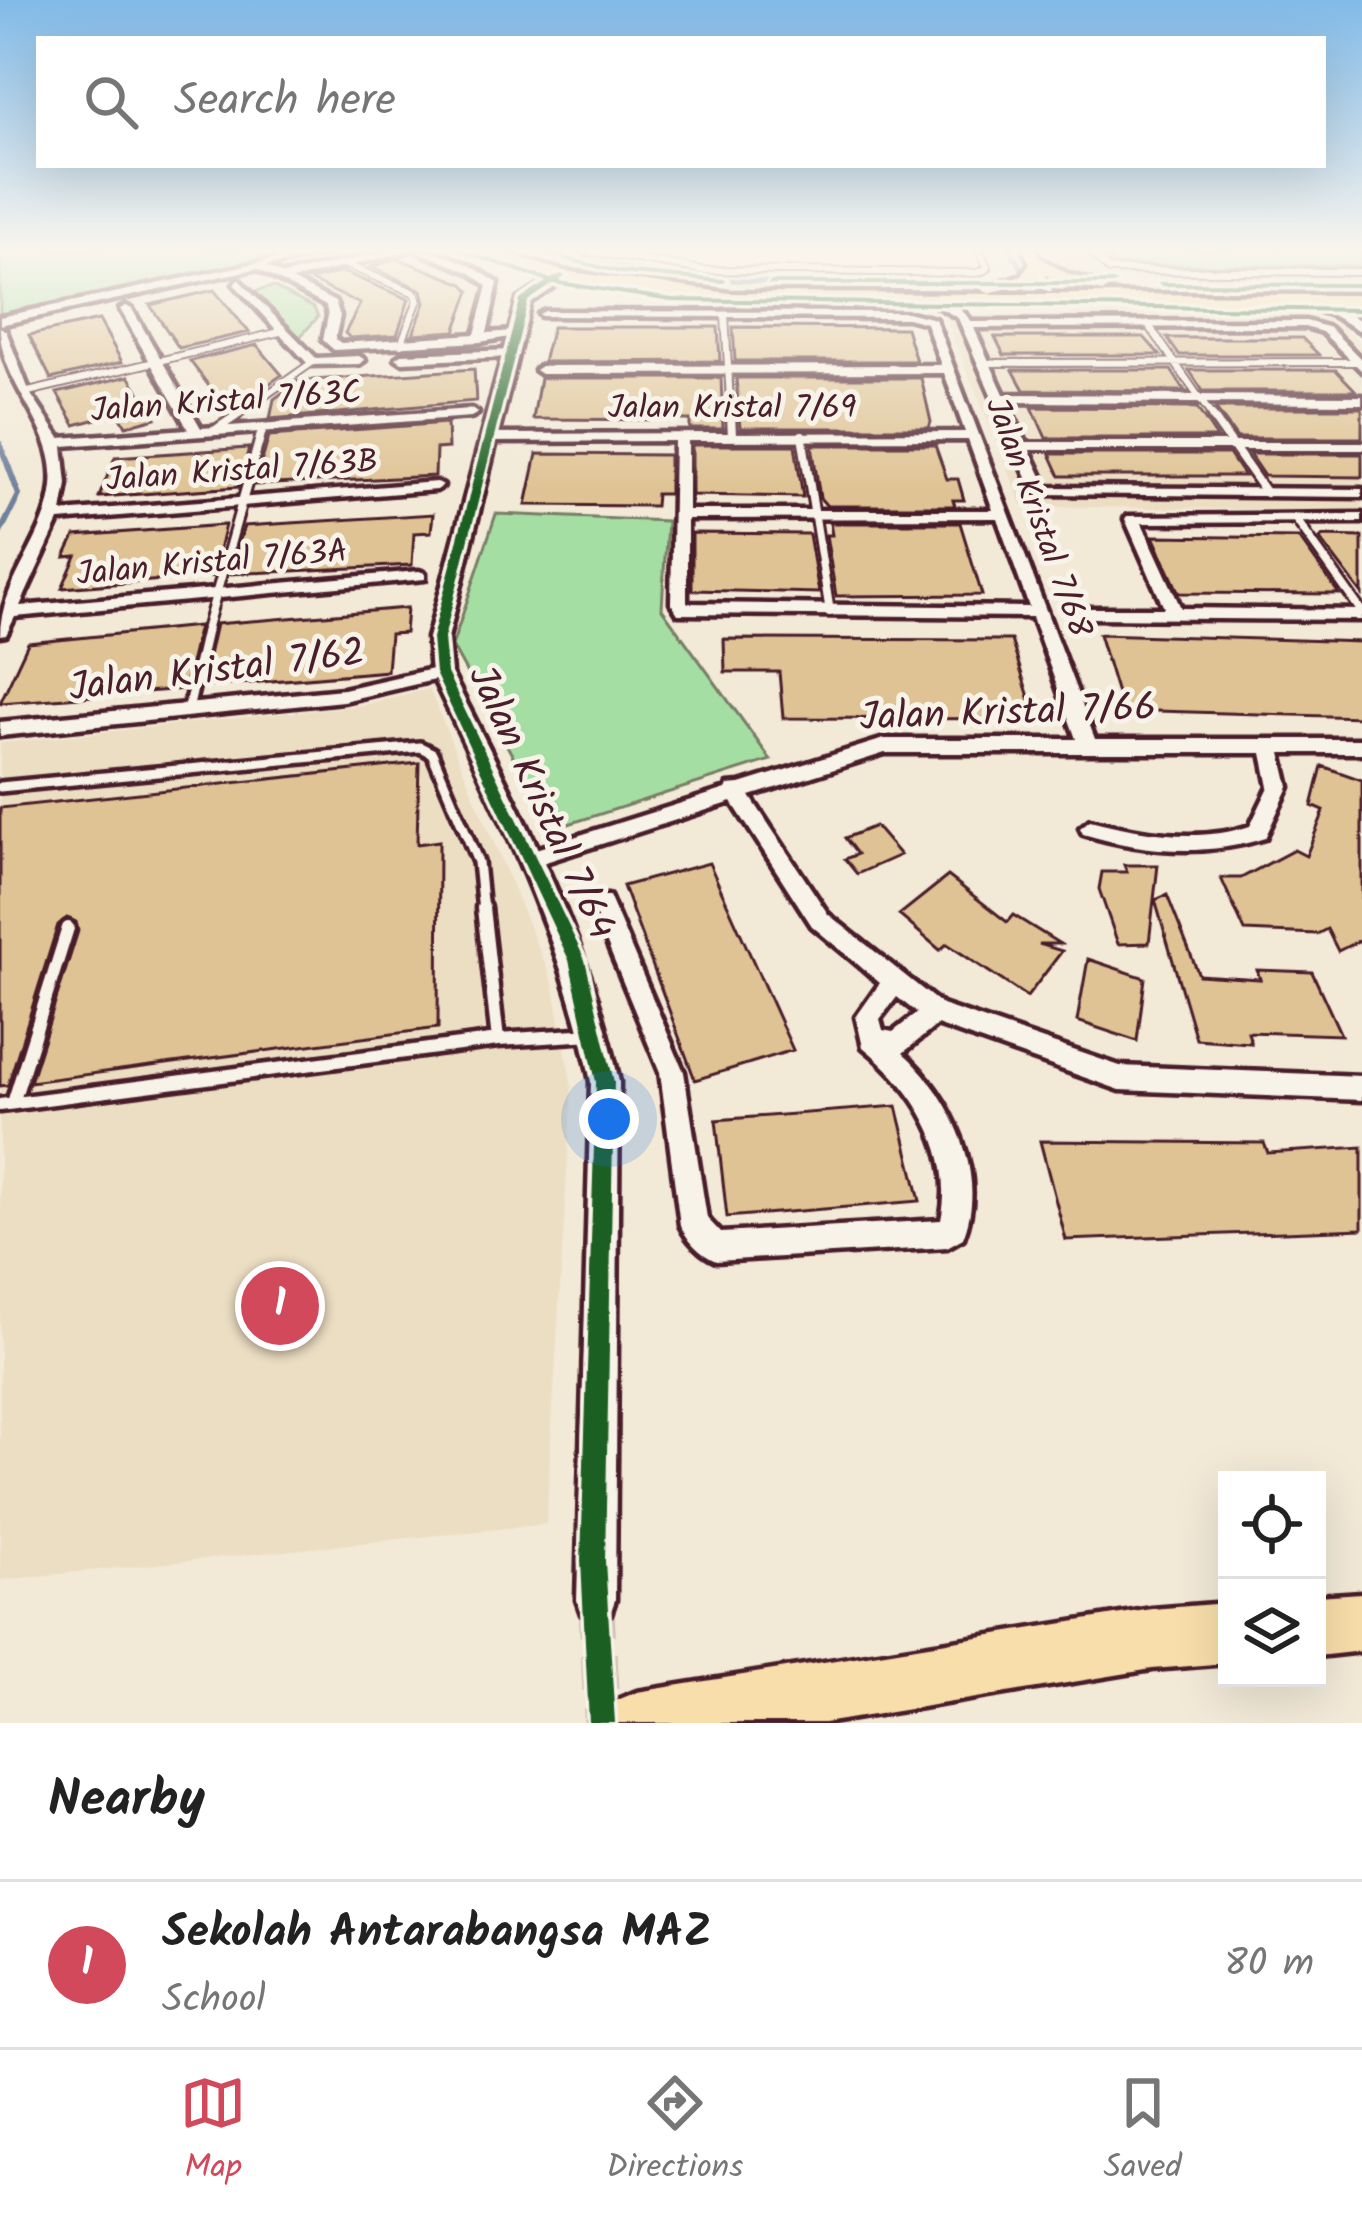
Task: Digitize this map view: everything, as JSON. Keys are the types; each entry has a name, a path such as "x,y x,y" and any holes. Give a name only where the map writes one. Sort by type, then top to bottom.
{"highway":[{"path":"1326,1625 1362,1622"},
{"path":"638,1723 1152,1639 1218,1634"}],"street":[{"path":"139,330 197,432"},
{"path":"333,330 332,344 480,338 512,344"},
{"path":"480,338 482,330"},
{"name":"Jalan Kristal 7/64","path":"516,330 438,638 441,673 577,960 605,1082 596,1600"},
{"name":"Jalan Kristal 7/68","path":"937,330 1088,745"},
{"path":"969,330 1045,491 1362,493"},
{"path":"1327,330 1360,365"},
{"path":"284,331 313,362 512,344"},
{"path":"0,332 24,393 56,442 60,484 53,517 0,631"},
{"path":"541,370 950,369"},
{"path":"998,398 1362,400"},
{"name":"Jalan Kristal 7/63C","path":"56,442 471,412"},
{"path":"681,435 679,603 695,613 1041,612"},
{"name":"Jalan Kristal 7/69","path":"490,438 974,436"},
{"name":"Jalan Kristal 7/63B","path":"53,517 436,486"},
{"path":"679,515 1002,514"},
{"path":"1175,614 1132,519 1362,518"},
{"name":"Jalan Kristal 7/63A","path":"9,612 419,576"},
{"path":"1084,613 1362,614"},
{"name":"Jalan Kristal 7/62","path":"0,729 343,695 441,673"},
{"path":"1090,828 1238,840 1258,832 1279,787 1270,745"},
{"name":"Jalan Kristal 7/66","path":"530,859 884,746 1362,746"},
{"path":"735,790 820,920 934,1013 1120,1078 1362,1088"},
{"path":"601,902 672,1072 694,1225 716,1246 946,1234 953,1228 954,1177 941,1117 917,1083 871,1039 868,1017 894,983"},
{"path":"871,1039 897,1044 934,1013"}],"lane":[{"path":"401,344 406,330"},
{"path":"725,330 732,435"},
{"path":"1153,330 1266,493"},
{"path":"24,393 284,331"},
{"path":"214,430 313,362"},
{"path":"982,363 1360,365"},
{"path":"188,710 214,594 263,427"},
{"path":"802,435 830,612"},
{"path":"1020,446 1362,446"},
{"path":"1295,518 1362,614"},
{"path":"0,787 420,748 432,753 478,862 498,1040"},
{"path":"68,928 6,1104 498,1040 597,1034"}],"shaded area":[{"path":"335,330 477,330 475,337 341,345 334,339"},
{"path":"950,330 1348,330 1362,344 1362,511 1023,506"},
{"path":"429,689 553,983 572,1087 546,1524 0,1580 0,743 362,705"}],"green space":[{"path":"496,514 667,521 662,609 771,760 553,829 452,646"}],"building":[{"path":"105,330 122,362 51,379 29,335"},
{"path":"167,330 249,332 179,348"},
{"path":"399,330 397,335 350,338 345,333"},
{"path":"551,330 718,330 720,361 543,362"},
{"path":"733,330 907,330 916,361 735,361"},
{"path":"995,337 1144,337 1160,355 1004,355"},
{"path":"1167,338 1302,338 1319,355 1179,355"},
{"path":"257,345 282,375 245,400 224,406 190,361"},
{"path":"474,369 476,401 270,419 274,399 298,381"},
{"path":"1013,370 1171,370 1185,391 1024,390"},
{"path":"1189,370 1336,370 1356,391 1203,391"},
{"path":"129,376 156,418 126,426 119,413 75,425 57,393"},
{"path":"540,378 721,378 723,429 690,429 690,420 533,419"},
{"path":"736,378 921,378 931,422 929,428 740,428"},
{"path":"1032,407 1197,408 1217,438 1046,438"},
{"path":"1215,408 1362,408 1362,438 1237,438"},
{"path":"447,423 448,448 436,449 435,476 255,485 269,436"},
{"path":"692,445 795,445 803,497 692,495"},
{"path":"812,445 935,445 947,479 958,479 964,500 953,500 955,506 827,506 820,498"},
{"path":"249,448 238,487 99,497 115,457"},
{"path":"537,454 669,455 669,494 656,494 655,506 526,505"},
{"path":"1050,454 1229,454 1244,476 1060,476"},
{"path":"1249,454 1362,454 1362,477 1264,476"},
{"path":"433,514 431,532 414,533 412,565 230,574 244,526"},
{"path":"830,523 960,523 982,595 836,596 826,535 832,535"},
{"path":"225,525 213,576 62,588 76,556 65,557 75,536"},
{"path":"692,533 809,534 819,593 692,590"},
{"path":"1153,536 1299,538 1339,594 1179,593"},
{"path":"1362,537 1362,594 1320,539"},
{"path":"407,608 405,633 390,634 387,671 202,687 216,624"},
{"path":"199,626 184,689 0,703 28,643"},
{"path":"1099,634 1362,642 1362,717 1122,710"},
{"path":"724,639 1011,640 1036,719 783,718 779,672 725,672"},
{"path":"419,763 417,844 439,841 438,1028 30,1082 78,931 76,922 67,918 58,925 8,1085 0,1086 0,808"},
{"path":"1322,766 1362,780 1362,939 1338,951 1327,929 1317,934 1245,931 1221,878 1241,878 1294,850 1306,856 1324,811 1312,806"},
{"path":"875,826 900,855 857,874 845,859 857,854 845,838"},
{"path":"709,863 793,1050 695,1080 623,886"},
{"path":"1124,865 1158,865 1149,943 1118,944 1099,889 1102,872 1127,872"},
{"path":"948,876 1007,922 1013,915 1060,944 1039,944 1062,951 1027,997 947,944 940,950 899,915"},
{"path":"1167,895 1199,975 1260,979 1257,970 1312,972 1341,1035 1248,1032 1251,1043 1196,1039 1155,900"},
{"path":"1088,959 1145,978 1137,1041 1077,1021"},
{"path":"897,1106 920,1201 727,1217 716,1120"},
{"path":"1040,1141 1264,1143 1268,1153 1362,1147 1362,1229 1066,1240"}],"waterway":[{"path":"0,444 19,495 0,533"}],"tunnel":[{"path":"596,1600 602,1723"}],"cycle path":[{"path":"516,330 438,638 441,673 577,960 605,1082 593,1561 602,1723"}],"place":[{"name":"Sekolah Antarabangsa MAZ","path":"280,1306"}]}
